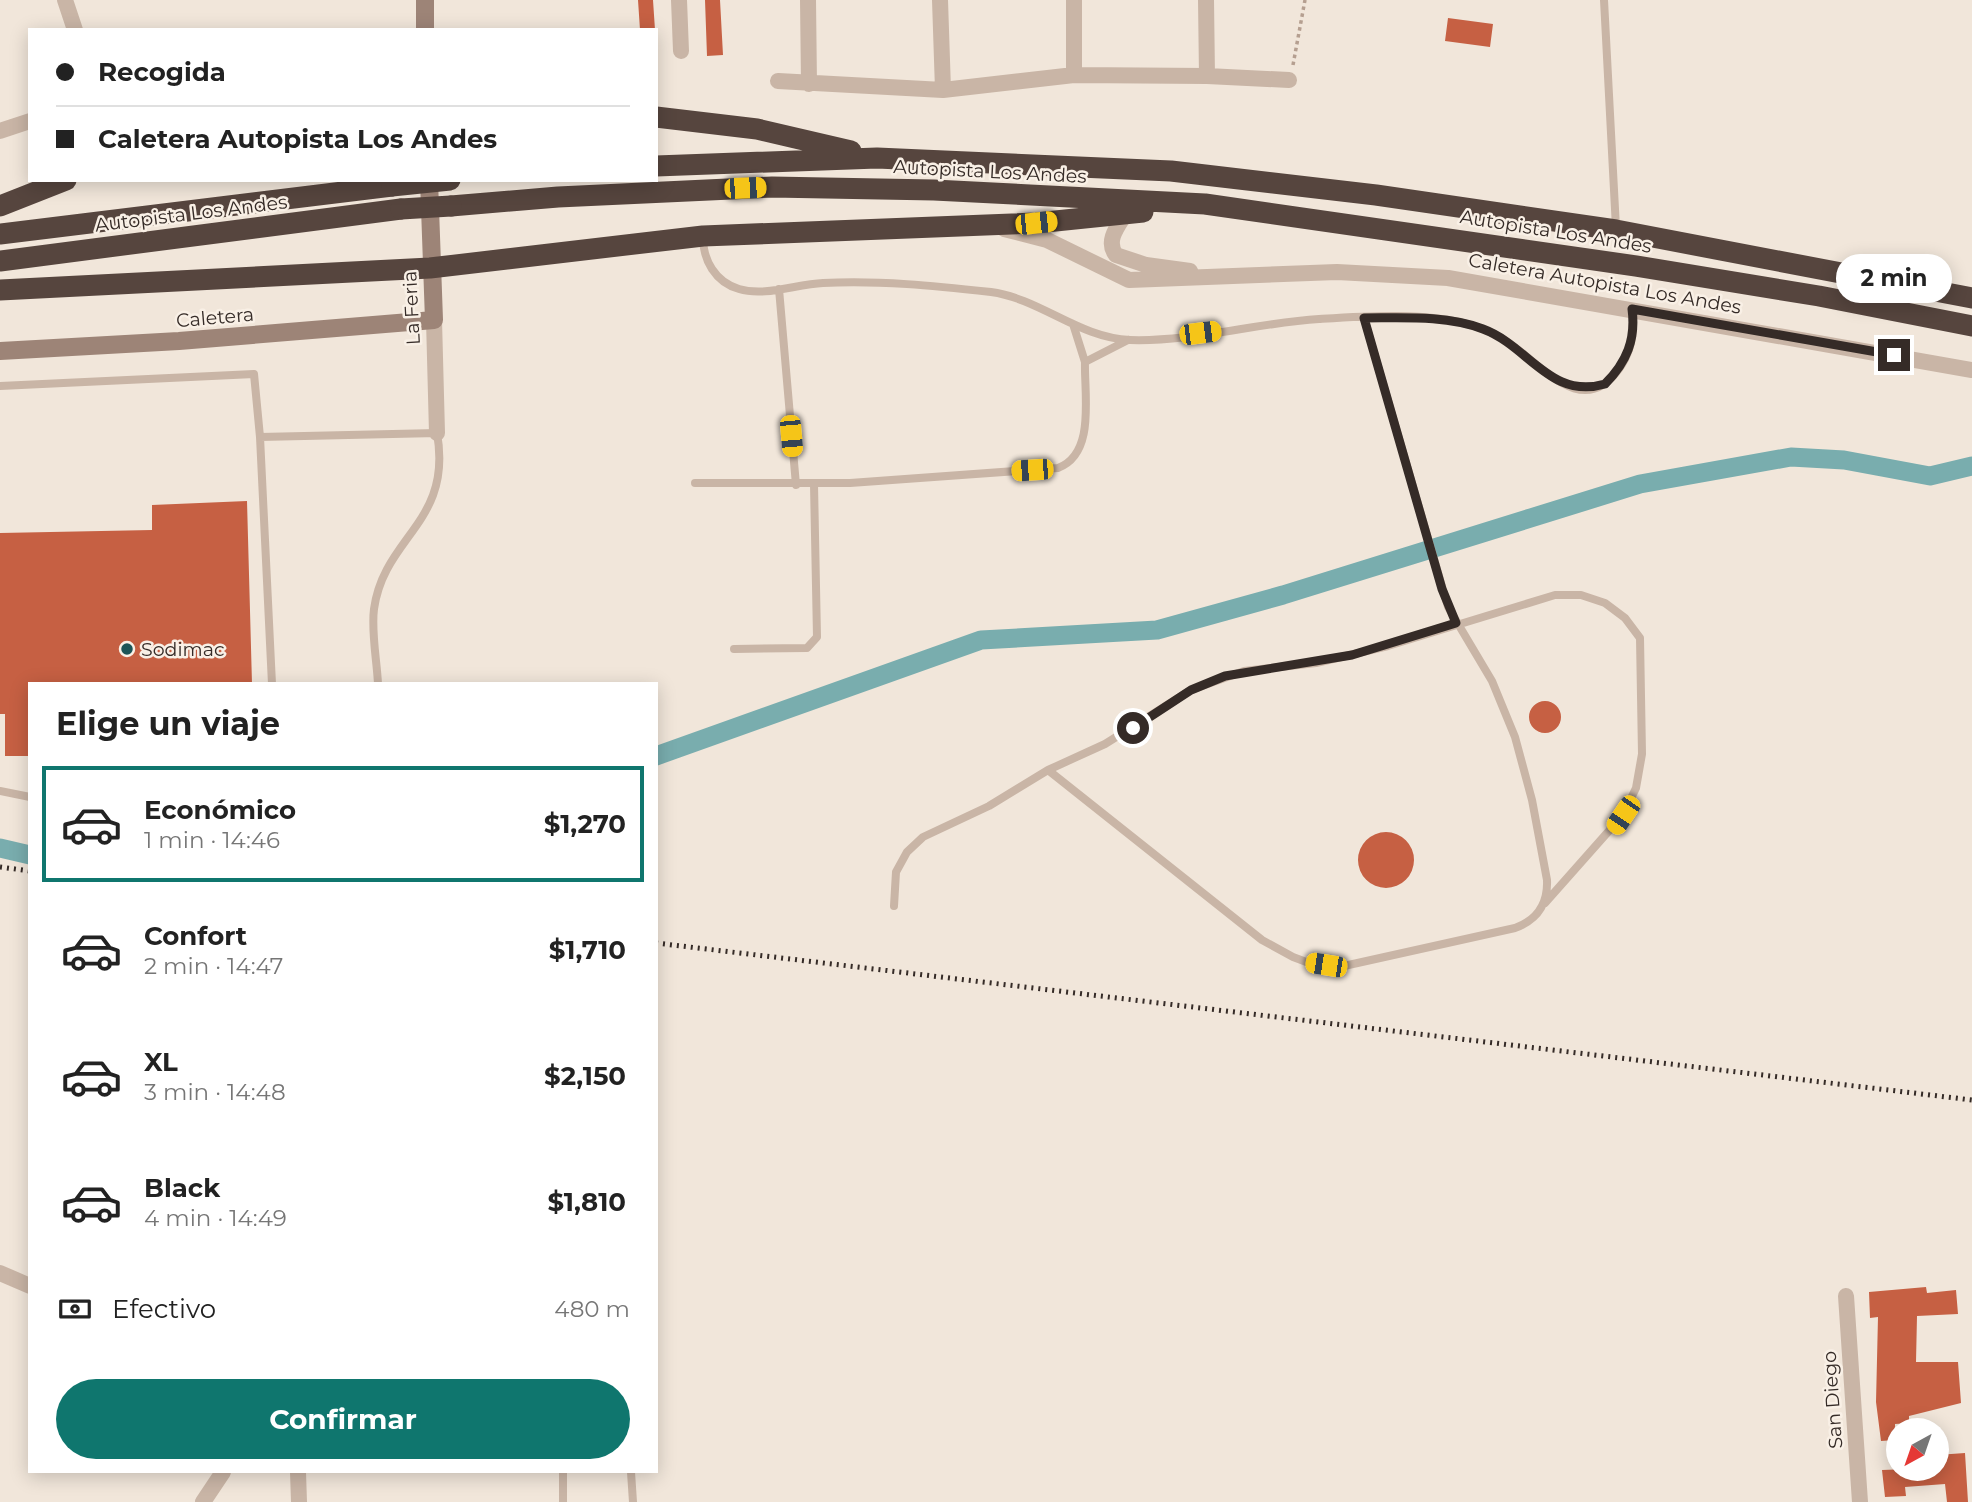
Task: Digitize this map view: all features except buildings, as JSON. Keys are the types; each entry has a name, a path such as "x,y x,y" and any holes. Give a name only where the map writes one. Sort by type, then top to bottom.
{"highway":[{"path":"658,117 757,129 877,158"},
{"name":"Autopista Los Andes","path":"658,166 877,158 1171,171 1376,195 1616,230 1972,298"},
{"path":"0,206 61,182"},
{"name":"Autopista Los Andes","path":"0,234 432,182"},
{"name":"Autopista Los Andes","path":"0,261 401,209 571,196 772,187 934,190 1205,205 1623,264 1819,296 1972,326"},
{"path":"0,290 430,268 703,236 988,225 1205,205"}],"main road":[{"path":"425,0 425,28"},
{"name":"La Feria","path":"429,182 430,268 434,320"},
{"name":"Caletera","path":"0,351 179,341 434,320"}],"street":[{"path":"65,0 74,28"},
{"path":"680,0 681,51"},
{"path":"808,0 809,84"},
{"path":"940,0 943,90"},
{"path":"1074,0 1074,75"},
{"path":"1206,0 1207,76"},
{"path":"778,81 943,90 1074,75 1289,80"},
{"path":"0,131 28,122"},
{"name":"Caletera Autopista Los Andes","path":"1126,213 1114,232 1111,244 1116,255 1146,265 1227,276"},
{"name":"Caletera Autopista Los Andes","path":"988,225 1047,240 1129,281 1282,272 1392,273 1504,285 1972,370"},
{"name":"La Feria","path":"434,320 437,433"},
{"path":"0,1273 28,1285"},
{"name":"San Diego","path":"1846,1296 1860,1502"},
{"path":"203,1502 222,1473"},
{"path":"298,1473 299,1502"}],"lane":[{"path":"1604,0 1616,230"},
{"path":"703,236 710,266 724,282 749,291 821,283 861,283 995,293 1037,305 1073,324 1109,337 1128,340 1307,320 1364,318 1454,321 1483,329 1522,352 1548,377 1580,388 1605,384 1623,363 1632,338 1632,309"},
{"path":"779,289 796,485"},
{"path":"1364,318 1442,589 1456,623 1492,681 1518,748 1532,800 1547,880 1543,905"},
{"path":"695,483 796,485 1064,466 1074,458 1082,444 1085,362 1073,324"},
{"path":"1085,362 1128,340"},
{"path":"0,386 254,374 260,437 272,682"},
{"path":"260,437 437,433 440,460 434,498 390,567 374,610 378,682"},
{"path":"734,649 807,648 814,644 817,637 814,484"},
{"path":"894,906 896,872 915,843 932,832 989,806 1048,770 1105,744 1191,690 1216,679 1244,671 1352,655 1555,595 1581,594 1616,609 1640,638 1642,754 1636,788 1615,828 1531,919 1515,928 1344,966 1309,962 1262,940 1048,770"},
{"path":"0,790 28,797"},
{"path":"563,1473 563,1502"},
{"path":"631,1473 633,1502"}],"path":[{"path":"1289,80 1305,0"}],"waterway":[{"path":"658,755 981,640 1157,630 1283,595 1640,484 1791,457 1844,460 1930,476 1972,466"},
{"path":"0,848 28,855"}],"railway":[{"path":"0,867 28,871"},
{"path":"658,943 1972,1100"}],"place":[{"name":"Sodimac","path":"127,649"}],"route":[{"path":"1133,728 1191,690 1225,676 1352,655 1422,636 1456,623 1442,589 1364,318 1409,318 1469,324 1510,343 1548,377 1580,388 1605,384 1623,363 1629,351 1634,328 1632,309 1894,355"}]}
